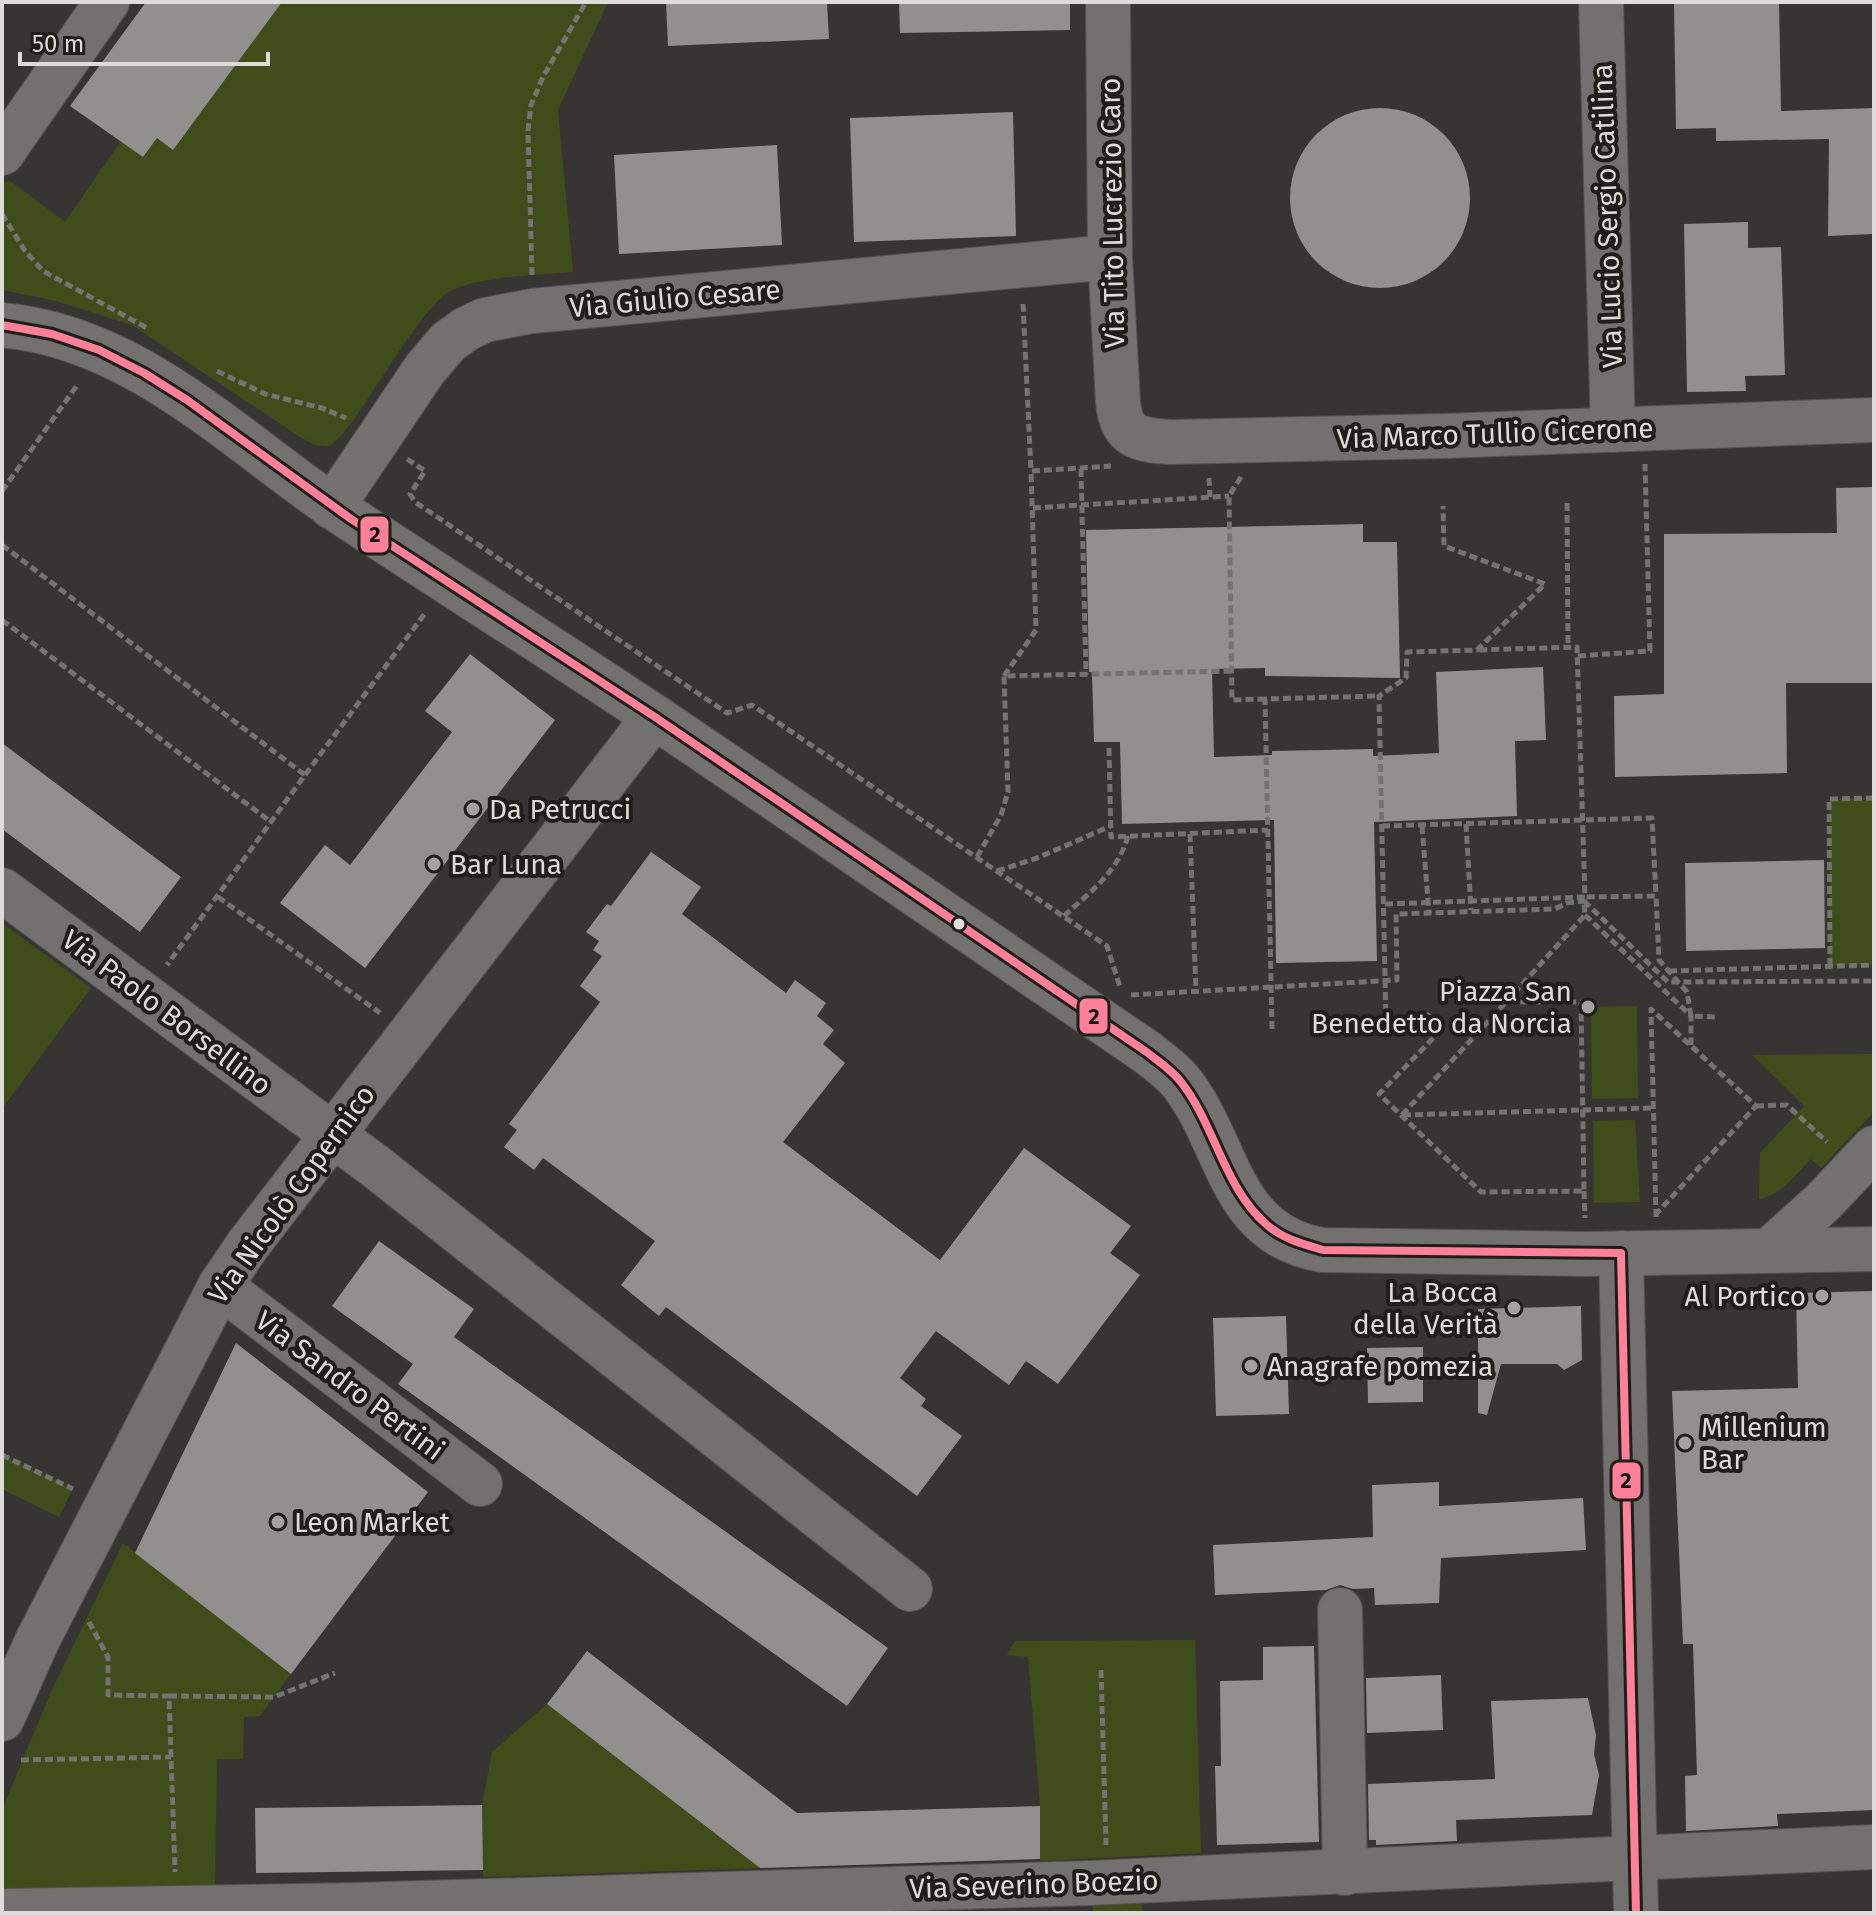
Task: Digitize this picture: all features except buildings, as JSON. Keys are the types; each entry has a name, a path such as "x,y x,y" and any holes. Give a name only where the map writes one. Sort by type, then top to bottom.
{"street":[{"path":"2,153 107,2"},
{"name":"Via Tito Lucrezio Caro","path":"1108,2 1110,257 1118,402 1122,423"},
{"name":"Via Lucio Sergio Catilina","path":"1601,2 1613,430"},
{"name":"Via Giulio Cesare","path":"332,507 425,369 448,342 485,320 532,311 1110,257"},
{"path":"2,325 61,336 102,350 161,383 332,507 654,717 1165,1066 1190,1096 1248,1204 1263,1224 1276,1234 1306,1247 1323,1250 1621,1253 1874,1249"},
{"name":"Via Marco Tullio Cicerone","path":"1122,423 1133,436 1148,441 1613,430 1874,420"},
{"name":"Via Nicolò Copernico","path":"2,1719 38,1639 220,1286 247,1246 654,717"},
{"name":"Via Paolo Borsellino","path":"2,890 375,1166 910,1589"},
{"path":"1781,1249 1823,1202 1856,1149"},
{"path":"1781,1249 1850,1231 1874,1220"},
{"path":"1621,1253 1636,1913"},
{"name":"Via Sandro Pertini","path":"220,1286 480,1484"},
{"path":"1340,1610 1345,1873"},
{"name":"Via Severino Boezio","path":"2,1911 387,1904 1074,1884 1179,1895 1345,1873 1604,1861 1635,1856 1874,1847"}],"path":[{"path":"532,311 528,131 531,105 543,77 586,2"},
{"path":"2,214 25,251 43,271 156,333"},
{"path":"977,857 1001,815 1008,792 1004,676 1036,630 1021,266"},
{"path":"2,491 102,350"},
{"path":"214,369 265,394 341,414 425,471 410,494 420,506 727,713 752,705 1064,916 1107,946 1121,988 1126,994 1397,980 1396,914 1555,909 1585,899"},
{"path":"1244,440 1244,472 1229,496 1232,700 1379,696 1406,678 1407,652 1577,647 1585,915 1402,1115"},
{"path":"1578,656 1650,651 1645,459"},
{"path":"1031,471 1114,466"},
{"path":"1081,468 1086,675"},
{"path":"1033,508 1229,496"},
{"path":"1567,503 1568,647"},
{"path":"1443,506 1444,546 1545,584 1477,650"},
{"path":"2,545 305,775"},
{"path":"144,994 448,583"},
{"path":"2,620 271,822"},
{"path":"1004,676 1231,671"},
{"path":"1379,696 1386,1024"},
{"path":"1265,699 1272,1029"},
{"path":"1109,748 1111,837 1268,830"},
{"path":"1830,966 1829,799 1874,798"},
{"path":"1382,826 1652,818 1659,960 1687,992 1691,1046"},
{"path":"1466,824 1471,910"},
{"path":"997,871 1037,858 1111,826"},
{"path":"1422,826 1429,913"},
{"path":"1190,834 1196,991"},
{"path":"1064,916 1111,871 1128,836"},
{"path":"1384,904 1656,896"},
{"path":"218,897 410,1034"},
{"path":"1585,899 1668,982 1874,981"},
{"path":"1585,915 1691,1016 1717,1017"},
{"path":"1669,971 1874,965"},
{"path":"1506,1002 1581,1002 1585,1224"},
{"path":"1656,1219 1651,1009 1756,1106 1787,1105 1856,1149"},
{"path":"1424,1012 1443,1028 1379,1094 1481,1192 1584,1191"},
{"path":"1656,1219 1756,1106"},
{"path":"1402,1115 1652,1108"},
{"path":"1656,1219 1670,1215"},
{"path":"2,1455 107,1504"},
{"path":"87,1617 108,1657 108,1695 274,1697 335,1673"},
{"path":"1101,1670 1107,1858"},
{"path":"169,1696 176,1886"},
{"path":"21,1760 171,1757"}],"green space":[{"path":"282,2 608,2 558,110 573,272 489,280 472,283 446,294 418,324 354,419 330,446 314,445 297,435 132,325 56,301 2,290 2,184 8,181 13,183 65,222 121,141 143,157 157,138 173,149"},
{"path":"1874,798 1874,965 1830,966 1829,799"},
{"path":"2,923 91,988 2,1109"},
{"path":"1637,1006 1638,1098 1592,1099 1591,1007"},
{"path":"1874,1054 1874,1112 1821,1168 1811,1159 1781,1189 1759,1199 1760,1153 1804,1106 1752,1055"},
{"path":"1635,1120 1640,1202 1594,1203 1593,1121"},
{"path":"2,1455 73,1488 59,1517 2,1489"},
{"path":"123,1543 291,1674 260,1716 244,1717 243,1759 217,1759 215,1885 2,1892 2,1810 50,1694"},
{"path":"1195,1640 1201,1853 1040,1861 1040,1806 1028,1657 1007,1655 1015,1641"},
{"path":"547,1704 760,1868 483,1877 482,1805 492,1752"},
{"path":"1142,1901 1142,1913 1093,1913 1093,1902"}],"transit line":[{"name":"2","path":"2,325 52,334 99,350 187,400 351,519 655,717 1148,1053 1181,1082 1203,1117 1240,1193 1252,1210 1280,1234 1323,1250 1621,1253 1636,1913"}],"place":[{"name":"Da Petrucci","path":"473,809"},
{"name":"Bar Luna","path":"434,864"},
{"name":"Piazza San Benedetto da Norcia","path":"1588,1007"},
{"name":"Al Portico","path":"1822,1296"},
{"name":"La Bocca della Verità","path":"1514,1308"},
{"name":"Anagrafe pomezia","path":"1251,1366"},
{"name":"Millenium Bar","path":"1685,1443"},
{"name":"Leon Market","path":"278,1522"}]}
